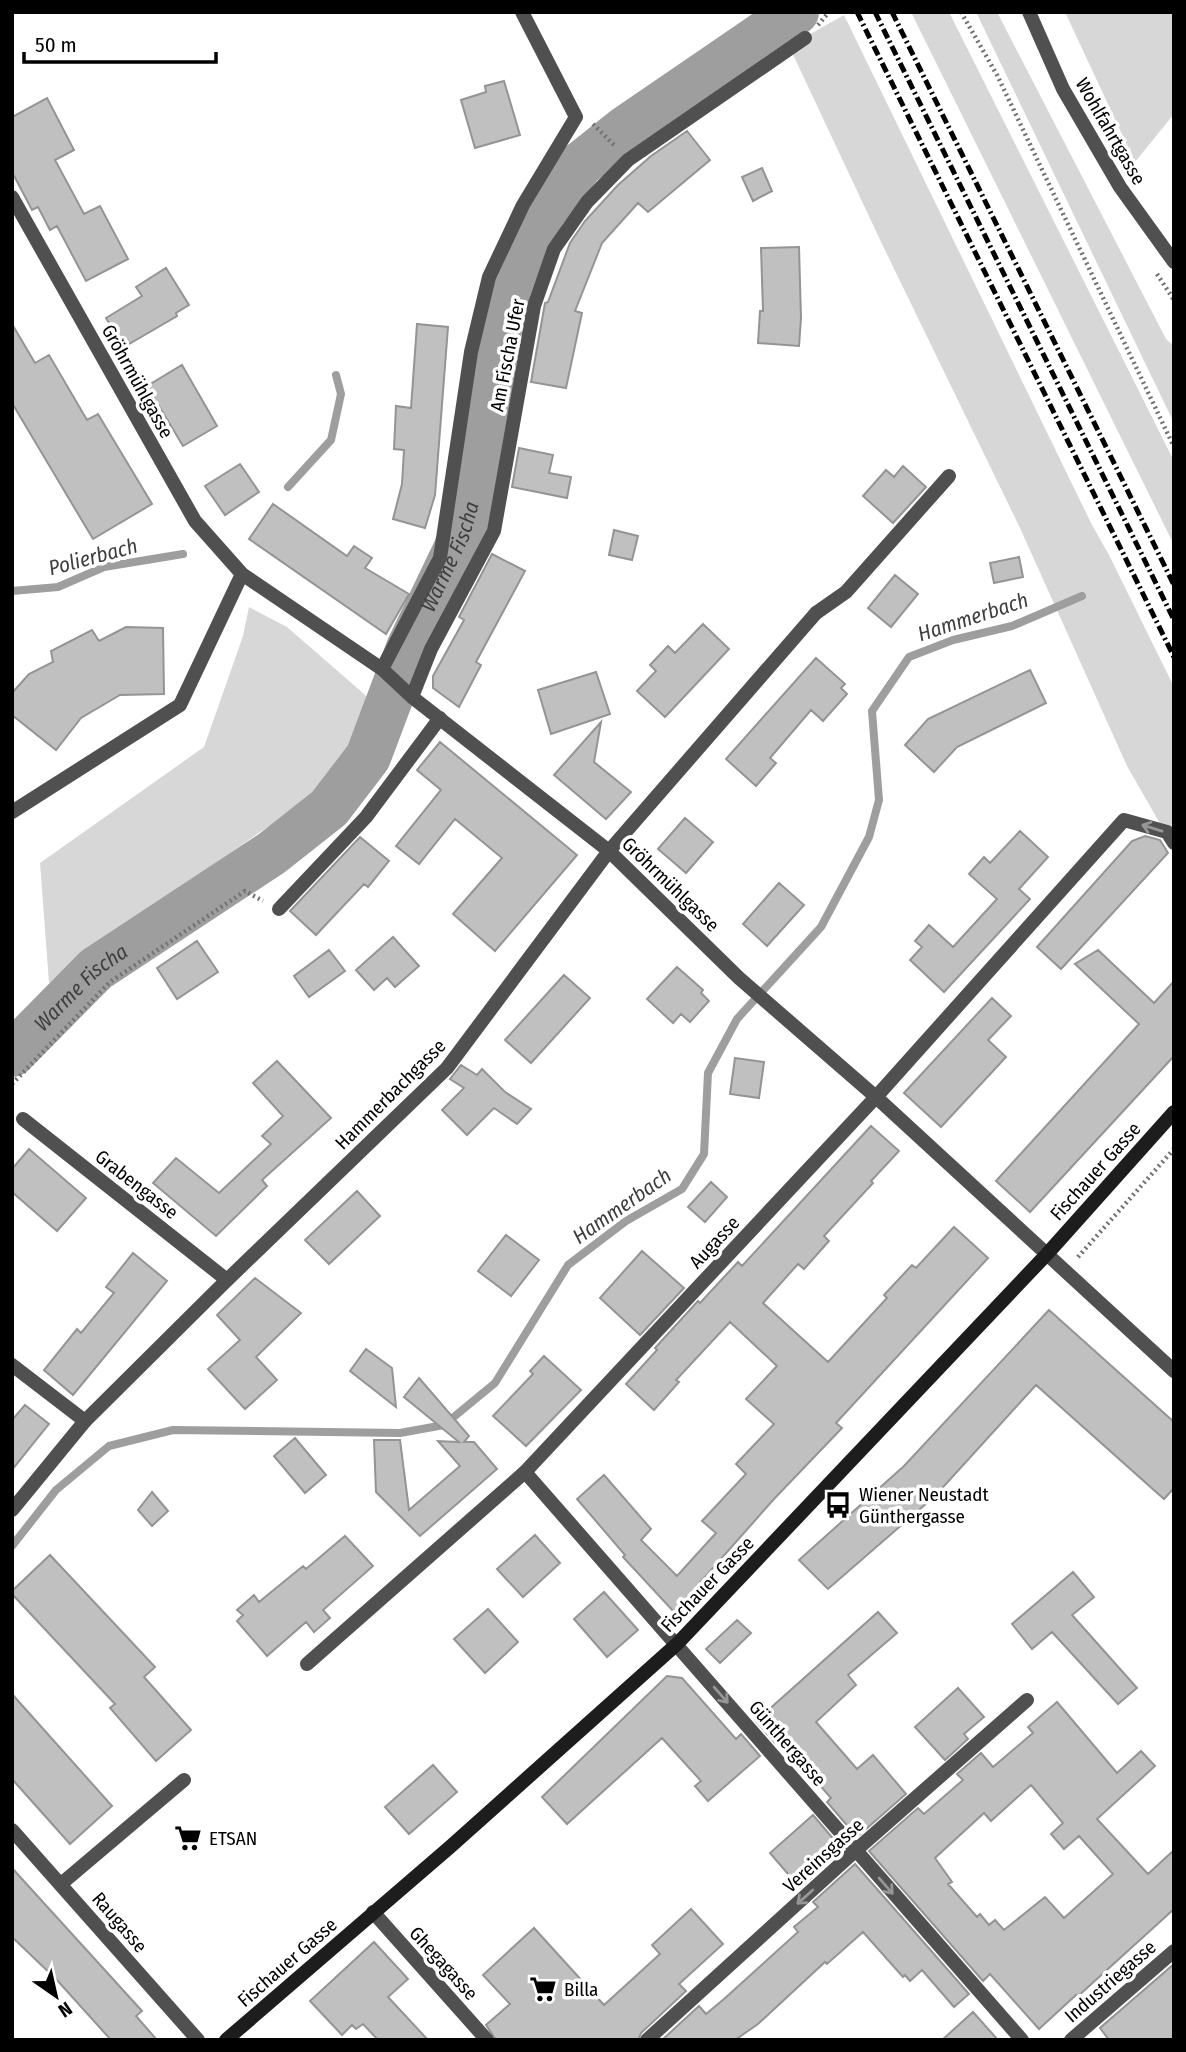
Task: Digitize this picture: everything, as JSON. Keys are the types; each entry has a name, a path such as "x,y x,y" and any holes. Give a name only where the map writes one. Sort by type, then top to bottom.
{"main road":[{"name":"Fischauer Gasse","path":"226,2040 521,1784 677,1643 1047,1254 1174,1112"}],"street":[{"name":"Am Fischa Ufer","path":"382,669 440,558 471,352 489,276 530,194 576,117 522,12"},
{"name":"Wohlfahrtgasse","path":"1030,12 1063,89 1120,187 1174,262"},
{"name":"Am Fischa Ufer","path":"412,697 431,649 494,531 534,306 554,249 587,202 628,160 805,38"},
{"name":"Gröhrmühlgasse","path":"12,197 195,521 242,574 382,669 412,697 608,851 739,978 876,1097 1174,1371"},
{"name":"Hammerbachgasse","path":"12,1510 85,1421 447,1068 608,851 816,613 846,592 949,476"},
{"path":"12,812 180,705 242,574"},
{"path":"279,909 366,817 440,718"},
{"name":"Augasse","path":"307,1664 525,1472 876,1097 1124,820 1167,832 1174,844"},
{"name":"Grabengasse","path":"23,1119 227,1280"},
{"path":"12,1365 85,1421"},
{"name":"Günthergasse","path":"525,1472 1022,2040"},
{"name":"Vereinsgasse","path":"647,2040 855,1851 1027,1700"},
{"path":"61,1884 184,1780"},
{"name":"Raugasse","path":"12,1830 198,2040"},
{"name":"Ghegagasse","path":"373,1912 487,2040"},
{"name":"Industriegasse","path":"1071,2040 1174,1951"}],"path":[{"path":"961,12 997,75 1174,447"},
{"path":"597,127 623,154"},
{"path":"12,1084 110,982 245,891 279,909"},
{"path":"1066,1271 1174,1149"}],"shaded area":[{"path":"911,12 949,12 1174,461 1174,545"},
{"path":"976,12 997,12 1166,339 1174,346 1174,423"},
{"path":"1065,12 1174,12 1174,114 1135,162"},
{"path":"844,15 1091,523 1174,687 1174,848 1127,766 1020,528 789,46"},
{"path":"249,607 287,627 371,700 360,747 322,793 257,834 49,983 40,863 204,747 243,636"}],"building":[{"path":"504,81 520,135 475,148 461,100 486,92 485,86"},
{"path":"47,98 74,150 55,160 84,214 100,206 128,259 86,281 57,226 50,230 38,207 32,210 12,172 12,117"},
{"path":"687,131 710,160 648,212 638,203 602,243 575,311 582,313 566,388 531,382 545,303 548,302 570,243 585,221 618,185 651,156"},
{"path":"762,168 772,191 753,201 742,177"},
{"path":"799,247 799,346 758,343 760,311 763,311 761,248"},
{"path":"166,268 189,305 176,313 177,316 124,347 106,318 142,296 136,287"},
{"path":"12,324 35,363 49,355 87,420 98,414 152,504 93,539 12,403"},
{"path":"417,324 448,327 435,495 425,528 393,519 402,484 404,450 394,449 396,406 411,408"},
{"path":"182,365 217,426 183,446 147,386"},
{"path":"519,448 553,455 549,473 571,477 567,498 512,487"},
{"path":"240,464 259,492 225,515 205,486"},
{"path":"903,466 926,487 893,523 863,496 886,470 894,477"},
{"path":"273,504 347,556 354,546 372,558 365,568 409,594 386,634 249,539"},
{"path":"614,530 638,536 632,560 609,555"},
{"path":"492,554 525,571 476,662 481,665 459,707 433,688 433,676 464,620 459,617"},
{"path":"1019,557 1023,577 994,583 990,563"},
{"path":"895,575 918,594 891,627 868,608"},
{"path":"703,624 729,649 665,717 637,691 656,671 650,665 668,646 675,653"},
{"path":"126,627 163,628 164,694 120,695 81,718 56,750 12,715 12,693 29,674 53,662 51,651 92,630 99,641"},
{"path":"816,658 845,684 841,688 847,694 823,721 811,710 770,758 776,763 756,786 726,759"},
{"path":"1030,670 1046,703 957,747 934,772 905,745 928,719"},
{"path":"596,672 610,714 551,734 538,690"},
{"path":"601,722 594,762 631,792 606,819 554,775"},
{"path":"440,742 577,855 495,951 453,914 502,858 455,819 419,864 396,846 441,790 417,770"},
{"path":"685,818 713,842 686,873 658,849"},
{"path":"1020,831 1048,857 1019,889 1030,899 944,992 910,960 922,947 915,941 929,925 953,947 997,899 969,874 984,857 990,863"},
{"path":"1145,836 1160,840 1168,853 1061,969 1037,947 1132,841"},
{"path":"360,837 389,861 368,887 364,884 316,935 290,911"},
{"path":"779,883 804,905 767,946 743,924"},
{"path":"393,937 419,966 395,987 387,978 374,990 356,970"},
{"path":"197,941 218,972 177,999 157,968"},
{"path":"329,950 345,971 309,997 294,976"},
{"path":"1098,950 1154,1003 1174,981 1174,1056 1030,1212 996,1181 1139,1024 1075,964"},
{"path":"677,967 703,990 701,993 709,1001 690,1022 681,1014 673,1023 647,999"},
{"path":"564,975 590,998 531,1063 505,1040"},
{"path":"992,998 1011,1016 988,1040 1006,1057 941,1127 904,1093"},
{"path":"735,1058 764,1062 759,1098 730,1094"},
{"path":"277,1061 331,1118 262,1180 267,1186 216,1236 153,1183 176,1158 219,1193 271,1144 262,1136 283,1116 253,1083"},
{"path":"461,1065 477,1075 482,1069 505,1092 531,1109 517,1124 494,1108 467,1135 442,1110 464,1088 450,1079"},
{"path":"871,1126 899,1151 824,1236 829,1241 804,1269 798,1264 763,1303 828,1362 887,1298 884,1295 912,1265 916,1268 954,1227 988,1258 836,1423 842,1428 774,1499 674,1612 623,1557 625,1555 577,1499 604,1475 651,1529 641,1540 677,1576 716,1533 702,1521 746,1474 736,1464 774,1424 746,1399 777,1366 730,1322 676,1380 679,1382 654,1410 626,1384 698,1301 700,1303 738,1262 742,1266"},
{"path":"29,1149 86,1198 57,1231 12,1192 12,1169"},
{"path":"711,1182 727,1197 705,1222 688,1207"},
{"path":"357,1191 380,1216 329,1264 305,1240"},
{"path":"506,1235 539,1260 511,1296 478,1271"},
{"path":"642,1251 684,1288 640,1335 600,1298"},
{"path":"133,1253 167,1281 73,1395 44,1370 77,1329 81,1333 114,1293 106,1287"},
{"path":"255,1278 301,1313 256,1357 277,1380 245,1409 208,1369 240,1340 217,1315"},
{"path":"1049,1310 1174,1422 1174,1488 1164,1499 1036,1385 935,1496 828,1589 799,1560 904,1466"},
{"path":"366,1349 392,1368 396,1407 350,1371"},
{"path":"544,1356 581,1390 526,1446 493,1416 533,1374 530,1371"},
{"path":"419,1378 469,1436 464,1442 474,1442 497,1469 420,1536 376,1492 374,1440 400,1440 409,1510 460,1466 438,1441 459,1442 404,1397"},
{"path":"25,1405 49,1424 12,1470 12,1420"},
{"path":"295,1438 326,1475 305,1493 274,1456"},
{"path":"152,1492 168,1511 152,1526 138,1510"},
{"path":"535,1535 560,1563 523,1597 497,1569"},
{"path":"345,1536 373,1566 323,1610 330,1618 314,1632 306,1622 267,1656 237,1621 243,1615 237,1610 254,1595 259,1602 303,1566 306,1569"},
{"path":"50,1555 155,1667 144,1677 191,1730 156,1761 110,1708 115,1704 12,1594"},
{"path":"1073,1572 1094,1597 1072,1615 1137,1688 1118,1704 1052,1632 1032,1649 1012,1624"},
{"path":"604,1592 638,1630 607,1657 574,1619"},
{"path":"488,1609 518,1642 485,1673 454,1639"},
{"path":"878,1612 897,1633 848,1675 856,1685 816,1722 857,1769 873,1755 906,1794 857,1837 827,1802 831,1798 779,1739 775,1743 756,1721"},
{"path":"737,1620 751,1633 720,1663 706,1649"},
{"path":"667,1676 682,1678 736,1739 741,1734 760,1756 708,1801 695,1786 701,1781 662,1738 567,1824 542,1797"},
{"path":"958,1688 984,1717 964,1734 968,1739 945,1760 915,1727"},
{"path":"12,1694 112,1806 70,1844 12,1779"},
{"path":"1057,1702 1117,1773 1141,1751 1155,1766 1097,1819 1148,1874 1174,1850 1174,1909 1039,2029 990,1974 983,1981 869,1851 918,1808 924,1814 963,1780 957,1774 981,1753 993,1767 1033,1733 1028,1727","holes":["1031,1785 1063,1823 1051,1834 1064,1849 1079,1836 1113,1874 1064,1918 1045,1897 1004,1930 995,1920 989,1925 980,1914 977,1917 948,1884 952,1882 935,1858 984,1813 991,1821"]},
{"path":"433,1765 457,1792 409,1834 385,1807"},
{"path":"813,1815 842,1849 800,1888 770,1853"},
{"path":"855,1864 969,1994 954,2007 922,1970 910,1981 905,1975 903,1977 863,1932 827,1964 825,1962 758,2024 735,2040 662,2040 699,2006 706,2014 798,1932 794,1927 818,1907 813,1902"},
{"path":"12,1868 142,2011 136,2016 157,2040 111,2040 56,1979 12,1937"},
{"path":"691,1909 723,1944 679,1984 686,1991 641,2033 638,2040 496,2040 486,2025 510,2004 483,1975 534,1928 604,2005 660,1954 652,1945"},
{"path":"374,1942 408,1979 388,1997 428,2040 378,2040 363,2024 356,2029 352,2025 342,2035 310,2001"},
{"path":"1174,1964 1174,2040 1109,2040 1100,2028"},
{"path":"973,2012 998,2040 942,2040"}],"waterway":[{"name":"Warme Fischa","path":"12,1054 96,969 272,853 329,808 368,757 409,648 463,535 473,500 497,339 508,289 521,254 544,211 581,164 625,129 796,12"},
{"name":"Polierbach","path":"288,487 331,440 341,394 336,375"},
{"name":"Polierbach","path":"12,591 58,587 104,567 183,554"},
{"name":"Hammerbach","path":"12,1546 56,1490 109,1446 173,1430 400,1433 444,1425 495,1383 568,1265 626,1221 682,1189 704,1154 708,1073 737,1019 821,927 869,837 879,800 872,711 909,657 953,640 1012,626 1082,596"}],"railway":[{"path":"857,12 1174,657"},
{"path":"875,12 1174,620"},
{"path":"892,12 1174,585"}],"place":[{"name":"Wiener Neustadt Günthergasse","path":"838,1505"},
{"name":"ETSAN","path":"188,1838"},
{"name":"Billa","path":"543,1989"}]}
